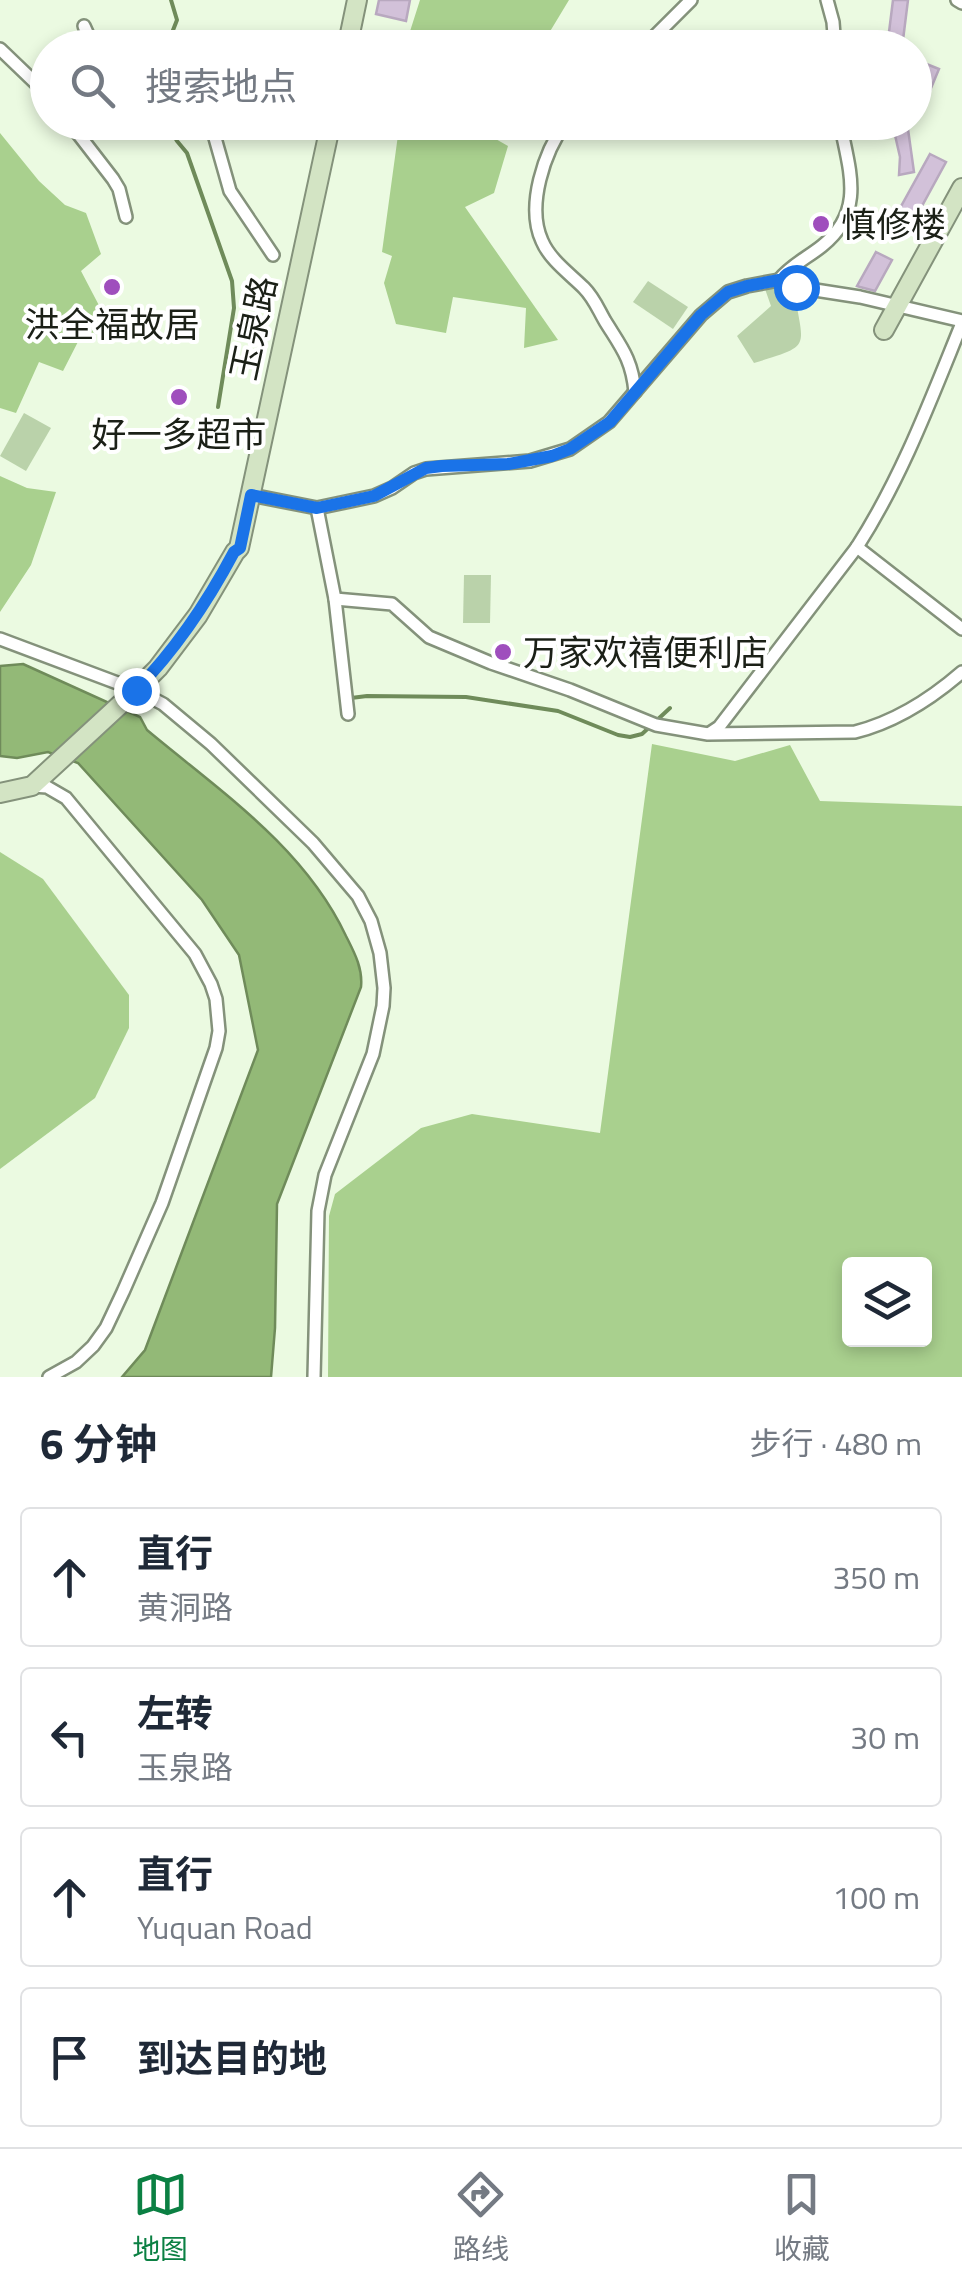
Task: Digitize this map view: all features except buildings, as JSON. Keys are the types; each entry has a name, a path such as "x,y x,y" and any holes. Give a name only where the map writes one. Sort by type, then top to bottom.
{"street":[{"path":"351,30 357,0"},
{"path":"661,30 691,0"},
{"path":"827,0 834,30"},
{"path":"84,26 86,30"},
{"path":"0,49 30,78"},
{"path":"84,140 119,189 126,218"},
{"path":"215,140 230,191 273,255"},
{"name":"玉泉路","path":"32,786 158,668 198,615 240,548 327,140"},
{"path":"554,140 544,160 538,201 541,239 596,301 626,353 633,370 634,392"},
{"path":"779,280 788,269 832,238 843,224 853,186 844,140"},
{"path":"884,330 962,188"},
{"path":"251,495 317,508 374,496 426,468 508,464 570,449 610,422 718,299 747,286 779,280 796,287 860,297 962,322 904,463 857,547 720,727 708,734"},
{"path":"317,508 335,600 348,714"},
{"path":"857,547 962,629"},
{"path":"335,600 392,604 429,636 491,664 656,724 708,734 838,734 868,728 934,697 962,672"},
{"path":"0,639 136,690 183,719 313,843 358,896 376,936 384,988 382,1022 320,1194 314,1377"},
{"path":"0,792 46,787 66,798 185,940 212,984 219,1015 216,1048 162,1203 123,1292 93,1346 76,1362 49,1377"}],"shaded area":[{"path":"420,0 569,0 551,30 410,30"},
{"path":"0,133 39,181 65,205 86,213 101,254 81,271 104,315 99,335 83,332 63,371 39,362 16,413 0,408"},
{"path":"397,140 498,140 508,146 494,193 465,207 558,340 524,348 526,308 453,297 446,333 396,324 384,283 392,256 382,252"},
{"path":"648,281 688,307 673,329 633,302"},
{"path":"777,286 794,291 800,342 795,348 754,363 737,336 771,306 765,289"},
{"path":"24,413 51,428 26,471 0,456"},
{"path":"0,476 27,488 56,492 31,565 0,612"},
{"path":"464,575 491,575 490,623 463,623"},
{"path":"23,664 140,717 147,730 284,848 328,904 357,960 361,987 277,1204 271,1377 122,1377 145,1350 258,1050 239,955 202,900 78,763 48,752 17,758 0,756 0,666"},
{"path":"652,744 735,761 790,745 820,801 962,806 962,1377 328,1377 329,1216 335,1194 421,1128 472,1114 600,1133"},
{"path":"0,852 43,879 129,995 129,1028 95,1098 0,1169"}],"waterway":[{"path":"171,0 177,20 173,30"},
{"path":"176,140 187,153 232,281 234,308 218,407"},
{"path":"351,698 466,697 558,711 630,737 642,734 670,708"}],"place":[{"name":"慎修楼","path":"821,224"},
{"name":"洪全福故居","path":"112,287"},
{"name":"好一多超市","path":"179,397"},
{"name":"万家欢禧便利店","path":"503,652"}],"route":[{"path":"136,690 198,615 240,548 251,495 317,508 374,496 426,468 508,464 552,456 570,449 610,422 701,315 728,292 779,280 796,287"}]}
